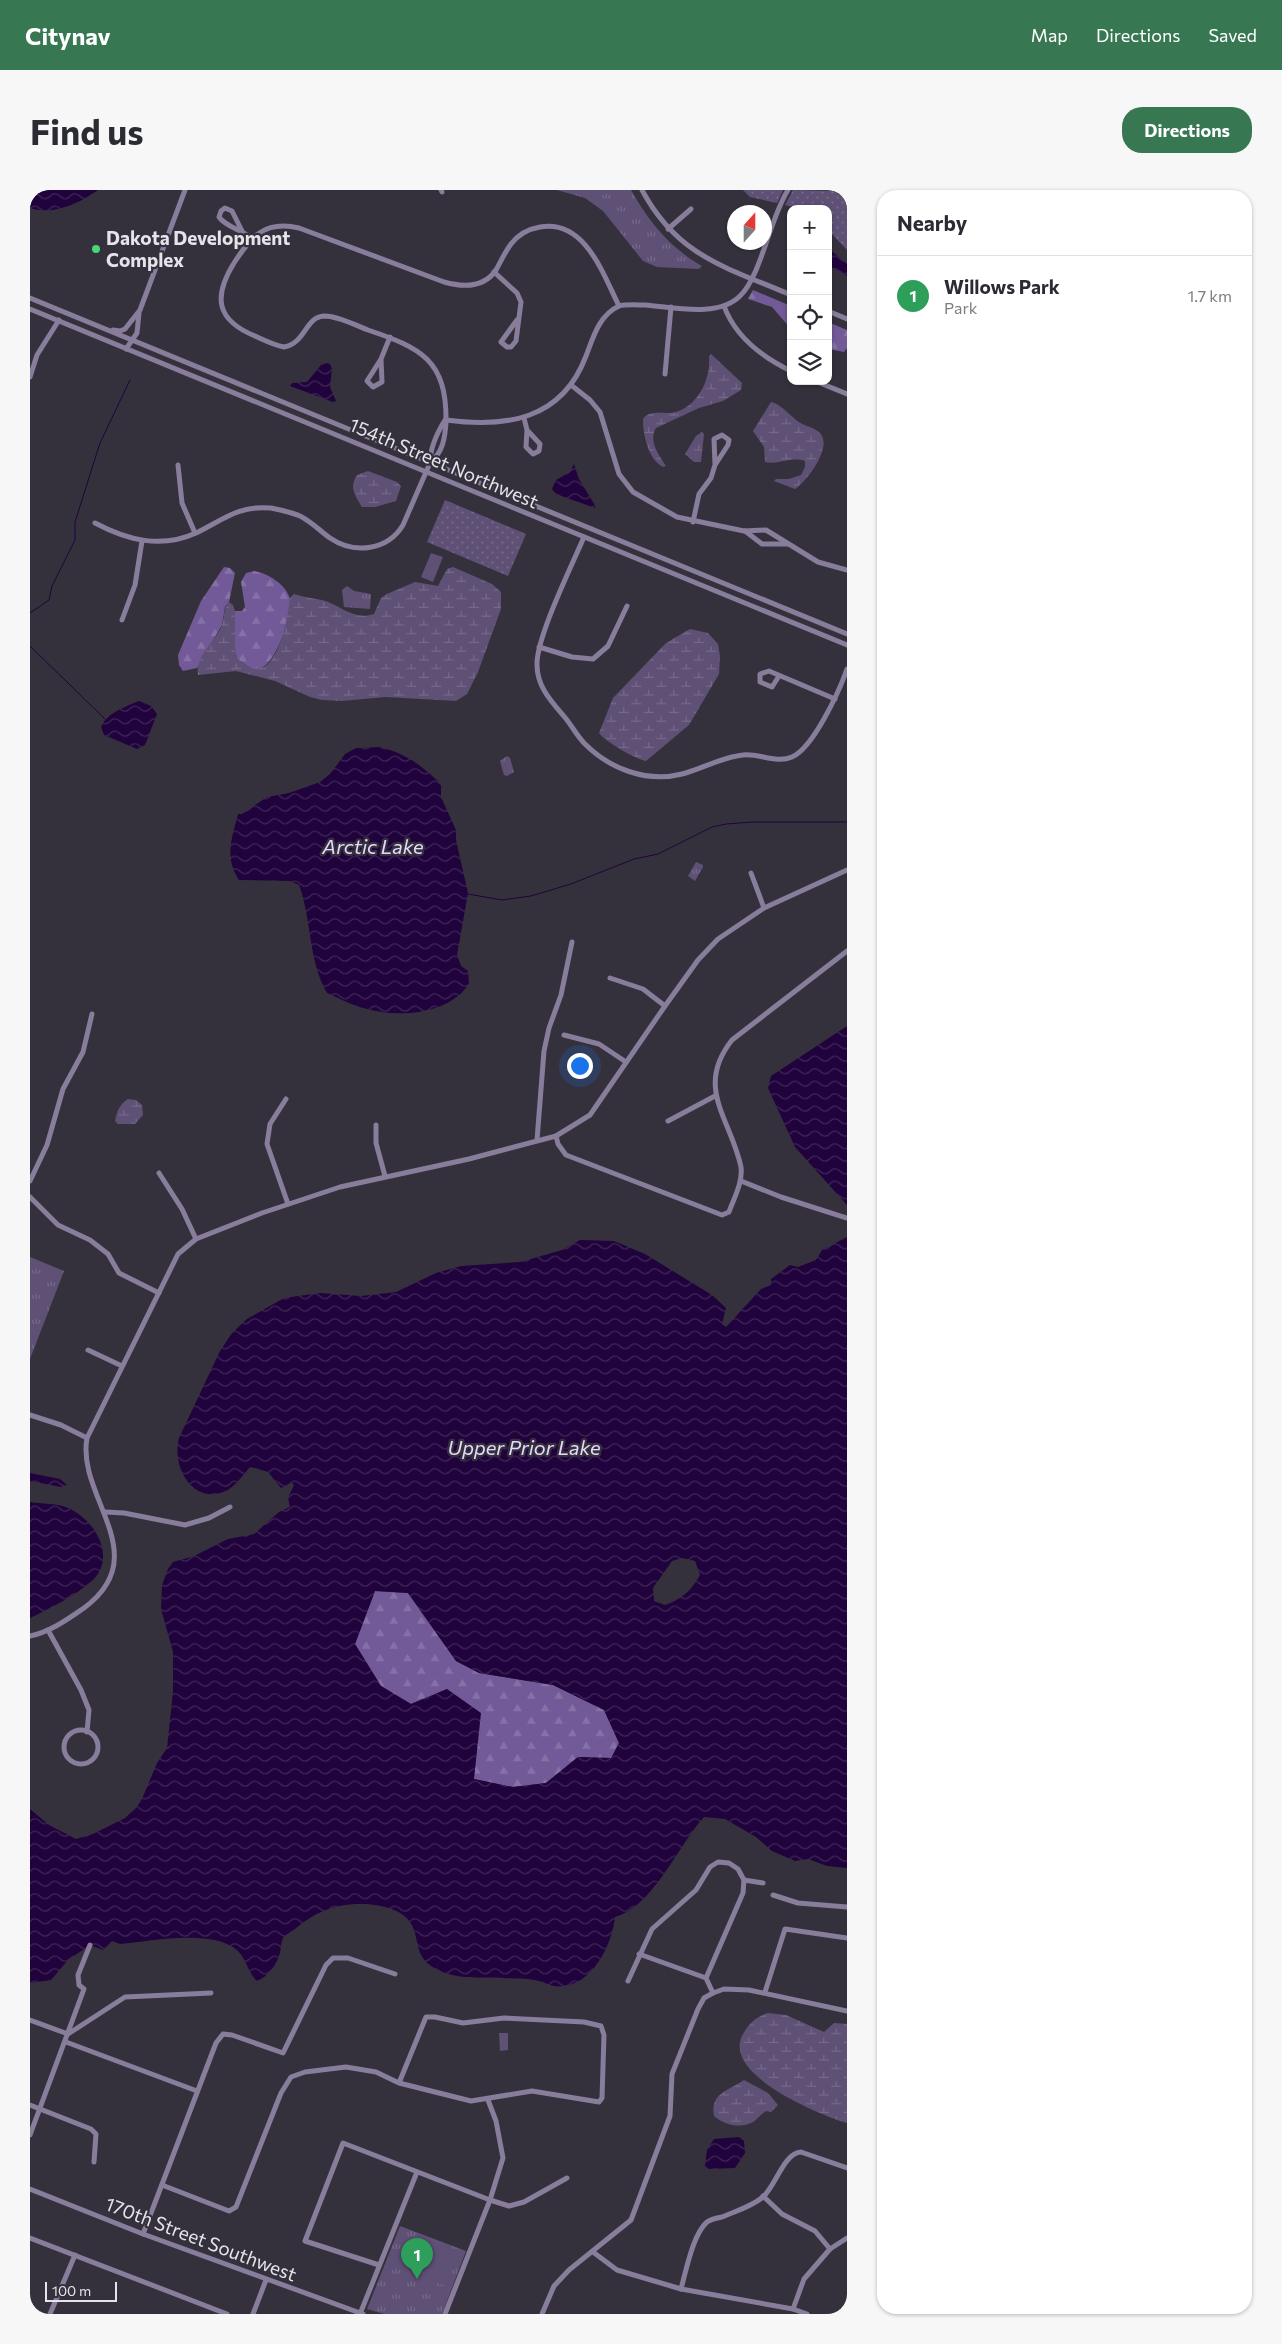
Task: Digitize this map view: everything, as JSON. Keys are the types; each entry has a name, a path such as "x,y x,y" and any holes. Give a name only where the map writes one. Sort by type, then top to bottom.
{"street":[{"path":"126,349 137,333 140,310 185,190"},
{"path":"642,190 668,230 706,259 787,293"},
{"path":"446,420 500,423 524,418 545,408 571,385 582,367 599,324 619,306 704,308 724,306 740,296 752,278 775,215 788,190"},
{"path":"242,231 232,211 228,208 221,211 219,217 223,222 252,238"},
{"path":"668,230 691,209"},
{"path":"430,463 439,456 445,439 445,395 434,368 412,346 330,317 322,316 310,323 298,342 284,347 238,328 225,315 221,290 224,279 252,238 270,227 280,225 299,228 456,286 480,282 494,272 510,244 526,231 545,226 563,228 579,237 585,244 619,306"},
{"path":"494,272 517,292 521,310 516,341 511,347 507,347 501,342 502,338 518,320"},
{"name":"154th Street Northwest","path":"30,298 847,634"},
{"path":"724,306 733,325 746,340 762,354 787,369"},
{"path":"665,374 671,307"},
{"name":"154th Street Northwest","path":"30,309 847,646"},
{"path":"107,330 120,331 125,328 140,310"},
{"path":"832,313 847,319"},
{"path":"30,377 37,355 59,320"},
{"path":"381,359 382,382 373,387 366,381 367,377 381,359 390,337"},
{"path":"571,385 590,400 600,412 614,462 624,483 644,499 666,512 693,522 744,531 766,530 818,562 847,570"},
{"path":"825,385 847,394"},
{"path":"524,418 527,430"},
{"path":"95,523 111,532 142,541 167,542 195,533 232,513 262,508 286,511 299,516 330,538 349,547 370,548 381,545 398,534 430,463 430,452 439,429 446,420"},
{"path":"693,522 699,494 712,478 715,465 714,439 722,435 729,440 728,445 715,465"},
{"path":"178,465 182,502 195,533"},
{"path":"744,531 762,544 787,544"},
{"path":"584,537 539,647 538,675 544,691 584,743 598,756 618,768 660,777 681,774 744,754 770,759 791,758 809,745 844,686 847,670"},
{"path":"122,620 135,585 142,541"},
{"path":"539,647 572,657 593,659 608,646 627,606"},
{"path":"778,676 835,699"},
{"path":"30,1636 48,1630 93,1601 108,1580 115,1556 113,1538 87,1463 85,1447 87,1438 178,1254 196,1239 288,1204 361,1181 469,1159 556,1136 590,1115 698,960 718,939 764,908 847,870"},
{"path":"751,874 764,908"},
{"path":"537,1140 544,1051 549,1028 561,995 572,942"},
{"path":"556,1136 558,1144 566,1155 722,1215 729,1212 741,1181 741,1168 715,1096 716,1074 720,1054 732,1040 847,952"},
{"path":"610,978 643,989 665,1006"},
{"path":"30,1181 47,1145 63,1089 83,1052 92,1014"},
{"path":"564,1035 599,1044 626,1062"},
{"path":"668,1121 715,1096"},
{"path":"286,1098 270,1124 267,1144 288,1204"},
{"path":"376,1125 376,1143 385,1176"},
{"path":"159,1173 182,1208 196,1239"},
{"path":"741,1181 781,1197 847,1218"},
{"path":"30,1197 58,1224 90,1240 108,1254 119,1273 158,1294"},
{"path":"88,1350 122,1366"},
{"path":"30,1415 61,1425 87,1438"},
{"path":"105,1512 124,1513 185,1525 210,1518 230,1507"},
{"path":"48,1630 78,1685 89,1710 87,1732"},
{"path":"87,1732 97,1741 98,1751 89,1762 76,1763 66,1755 66,1741 72,1733 87,1732"},
{"path":"628,1981 652,1929 696,1890 710,1868 718,1862 729,1863 738,1869 744,1880 743,1893 706,1978"},
{"path":"744,1880 763,1883"},
{"path":"774,1895 798,1903 847,1907"},
{"path":"765,1992 785,1929 847,1938"},
{"path":"30,2135 66,2042 84,1989 79,1985 78,1975 90,1945"},
{"path":"639,1954 706,1978 713,1993"},
{"path":"143,2234 216,2043 223,2034 232,2035 283,2053 326,1965 333,1958 348,1958 396,1974"},
{"path":"542,2314 554,2286 570,2270 631,2220 670,2116 672,2074 704,1998 713,1993 733,1989 765,1992 804,2003 847,2010"},
{"path":"68,2034 125,1997 211,1993"},
{"path":"162,2185 229,2211 236,2207 281,2093 291,2077 305,2072 346,2067 376,2072 399,2083 471,2101 488,2100 532,2091 599,2102 602,2098 604,2035 601,2026 584,2022 504,2018 463,2024 435,2017 426,2017 399,2083"},
{"path":"30,2020 68,2034"},
{"path":"66,2042 197,2091"},
{"path":"445,2314 490,2200 503,2158 496,2121 488,2100"},
{"path":"30,2105 91,2129 96,2134 94,2162"},
{"path":"379,2265 305,2241 343,2143 509,2206 524,2202 567,2178"},
{"path":"681,2289 697,2237 708,2222 746,2208 763,2196 778,2179 788,2158 795,2153 816,2156 847,2168"},
{"path":"361,2314 417,2172"},
{"name":"170th Street Southwest","path":"30,2189 143,2234 361,2314"},
{"path":"763,2196 782,2214 815,2231 830,2249"},
{"path":"30,2238 227,2314"},
{"path":"793,2309 804,2279 830,2249 847,2238"},
{"path":"593,2252 617,2270 681,2289 793,2309 807,2314"},
{"path":"50,2314 75,2254"},
{"path":"253,2314 266,2280"}],"green space":[{"path":"557,190 631,190 645,213 661,233 680,251 702,266 699,269 657,267 643,261 603,211 585,198"},
{"path":"743,190 783,190 777,203 750,197"},
{"path":"793,190 837,191 847,200 847,250 832,234 832,205 785,205"},
{"path":"753,290 787,304 787,324 772,307 748,299"},
{"path":"832,324 847,330 847,348 844,352 832,350"},
{"path":"711,354 742,383 741,390 723,401 699,408 656,428 653,438 658,453 666,466 663,467 650,453 647,446 643,419 654,413 676,412 691,403 706,382 709,356"},
{"path":"771,402 781,407 799,422 818,431 823,439 821,455 817,463 806,479 795,489 774,481 776,479 789,479 801,475 805,467 805,461 795,459 765,462 764,447 753,431"},
{"path":"702,432 704,434 701,462 694,462 685,454 696,436"},
{"path":"368,471 397,482 401,486 396,501 375,507 362,507 357,499 353,484 357,475"},
{"path":"445,500 526,534 508,576 427,542"},
{"path":"431,553 443,557 433,582 421,577"},
{"path":"224,567 230,568 235,573 222,625 197,668 183,671 179,665 178,655 201,601"},
{"path":"453,567 492,584 501,592 501,609 478,672 467,694 456,701 386,697 341,701 322,700 310,697 275,681 236,671 198,675 200,661 222,625 229,602 233,605 235,611 237,659 252,669 264,667 275,655 283,636 290,598 294,594 329,602 347,612 367,616 374,614 381,598 387,594 415,582 438,586 447,569"},
{"path":"254,571 265,574 280,584 290,599 289,615 283,636 274,655 268,663 259,669 252,669 237,659 235,648 235,611 242,611 245,607 241,582 246,573"},
{"path":"347,586 354,591 371,594 370,609 344,607 342,590"},
{"path":"690,629 708,633 718,644 720,656 719,674 689,725 646,761 641,760 614,745 599,733 613,698 666,643"},
{"path":"507,756 510,758 514,772 507,776 504,775 500,761"},
{"path":"696,862 703,865 703,867 695,881 688,876"},
{"path":"128,1099 136,1100 142,1105 143,1115 135,1124 118,1124 115,1121 120,1106"},
{"path":"30,1257 64,1271 30,1359"},
{"path":"375,1591 408,1593 456,1661 479,1673 553,1685 604,1710 619,1743 612,1758 578,1757 546,1783 513,1787 474,1779 447,1689 411,1704 381,1686 355,1644"},
{"path":"768,2013 786,2015 824,2032 834,2023 847,2024 847,2123 796,2102 759,2078 746,2064 740,2049 743,2034 754,2020"},
{"path":"499,2033 508,2033 508,2050 500,2051"},
{"path":"744,2080 768,2093 778,2105 771,2112 766,2111 755,2121 748,2124 738,2126 718,2119 714,2116 713,2108 718,2097"},
{"path":"400,2226 466,2251 442,2314 384,2314 367,2309"},
{"path":"424,2240 455,2251 458,2255 446,2286 430,2279 421,2270 419,2257"}],"water":[{"path":"30,190 98,190 75,204 66,207 38,210 30,208"},
{"path":"832,251 847,264 847,276 832,267"},
{"path":"330,364 332,369 330,387 336,401 333,402 290,386 292,383 307,382 321,365"},
{"path":"574,464 579,479 595,508 556,494 552,489 556,480 570,472"},
{"path":"139,701 151,706 157,714 145,745 137,749 104,735 101,727 108,717"},
{"name":"Arctic Lake","path":"380,747 399,753 413,761 441,784 441,797 456,830 456,840 468,893 457,955 461,966 468,971 469,984 460,995 448,1003 421,1012 391,1013 376,1011 354,1005 327,993 316,967 299,885 290,881 239,880 232,864 231,847 238,814 242,814 267,797 289,793 320,782 330,774 345,754 356,748"},
{"path":"847,1026 847,1205 795,1147 768,1088 771,1076"},
{"name":"Upper Prior Lake","path":"847,1237 847,1868 827,1866 808,1859 795,1861 772,1851 756,1837 725,1819 704,1817 653,1888 629,1911 615,1917 609,1941 597,1964 588,1974 567,1986 554,1986 531,1979 471,1977 445,1973 431,1966 423,1958 411,1923 405,1917 390,1908 364,1904 331,1908 316,1914 302,1923 283,1938 280,1953 274,1966 265,1976 257,1981 244,1958 238,1951 227,1944 214,1940 182,1938 120,1944 112,1941 103,1950 90,1945 68,1960 51,1980 30,1983 30,1809 49,1825 76,1839 93,1834 125,1818 136,1808 142,1799 157,1763 167,1748 173,1692 173,1652 161,1609 162,1585 168,1569 173,1562 194,1556 228,1539 254,1534 279,1512 290,1507 288,1498 294,1485 292,1483 281,1488 268,1472 250,1467 228,1490 216,1494 205,1493 195,1489 188,1482 178,1461 179,1438 220,1351 232,1333 247,1319 284,1298 320,1293 361,1296 396,1292 436,1273 461,1266 520,1262 562,1250 580,1240 614,1241 645,1254 712,1295 726,1308 722,1324 726,1327 761,1289 771,1285 771,1279 790,1265 798,1267 816,1260 822,1250","holes":["682,1558 695,1561 700,1575 697,1581 686,1594 671,1603 665,1605 654,1601 653,1588 672,1561","375,1591 408,1593 456,1661 479,1673 553,1685 604,1710 619,1743 611,1758 578,1757 546,1783 513,1787 474,1779 481,1713 447,1689 411,1704 381,1686 355,1644"]},
{"path":"30,1473 60,1479 67,1485 61,1487 30,1481"},
{"path":"30,1502 60,1505 78,1513 94,1529 99,1539 103,1560 100,1570 86,1586 63,1601 30,1618"},
{"path":"739,2137 744,2141 745,2153 735,2168 709,2169 705,2166 707,2150 714,2139"}],"waterway":[{"path":"30,613 49,600 52,586 75,540 75,522 100,443 130,380"},
{"path":"30,646 105,719"},
{"path":"468,894 502,900 531,896 571,884 634,859 658,854 712,827 726,824 752,822 847,822"}],"place":[{"name":"Dakota Development Complex","path":"96,249"},
{"name":"Willows Park","path":"417,2279"}]}
